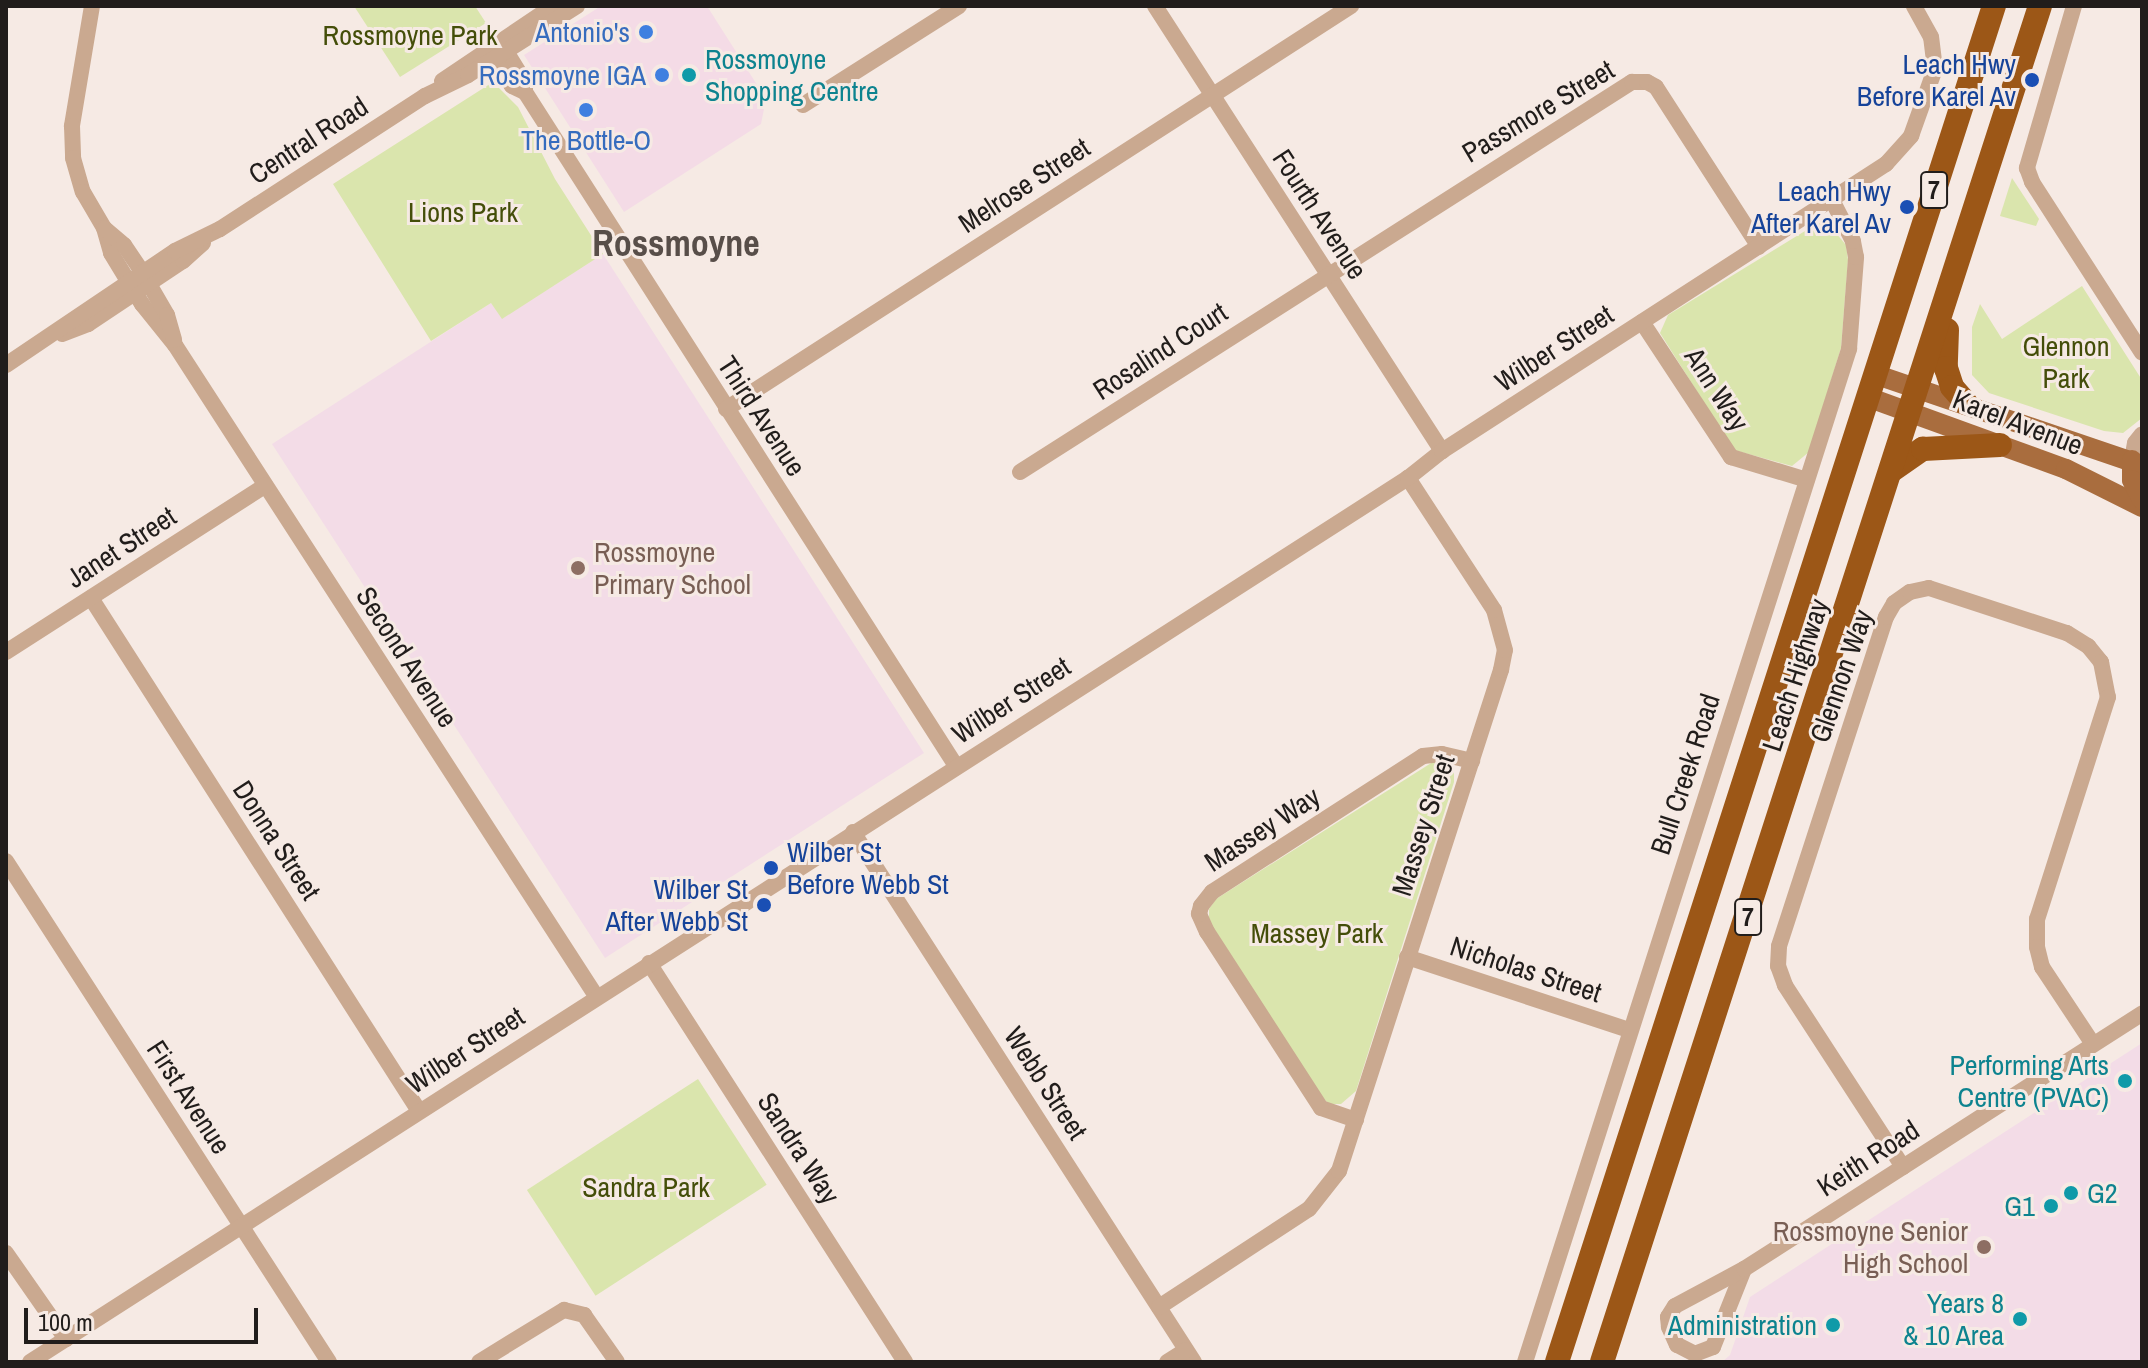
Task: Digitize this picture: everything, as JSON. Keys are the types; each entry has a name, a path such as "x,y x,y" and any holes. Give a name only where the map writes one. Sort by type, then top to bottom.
{"highway":[{"name":"Leach Highway","path":"1557,1362 1874,387 1994,6"},
{"name":"Leach Highway","path":"1602,1362 1949,299 2040,6"},
{"path":"1949,299 1946,368 1952,387 1966,403"},
{"path":"1891,471 1923,449 2000,445"}],"main road":[{"name":"Karel Avenue","path":"1874,387 1918,389 2139,461"},
{"name":"Karel Avenue","path":"1874,387 1910,412 2083,476 2142,507"},
{"path":"2083,476 2139,461"},
{"path":"2139,461 2132,480 2142,500"}],"street":[{"name":"Second Avenue","path":"92,6 72,126 73,158 83,192 104,228 124,245 138,282 167,315 175,345 596,996"},
{"name":"Central Road","path":"497,50 553,6"},
{"name":"Central Road","path":"6,365 47,339 88,324 138,282 183,261 220,229 425,96 497,50 577,6"},
{"path":"803,105 959,6"},
{"name":"Fourth Avenue","path":"1155,6 1442,451"},
{"name":"Melrose Street","path":"726,409 1351,6"},
{"name":"Wilber Street","path":"30,1362 596,996 1408,478 1442,451 1886,164 1911,136 1935,69 1934,51 1925,24 1914,6"},
{"path":"2074,6 2027,168 2032,182 2142,353"},
{"name":"Third Avenue","path":"497,50 525,82 525,92 956,766"},
{"name":"Passmore Street","path":"1328,274 1632,82 1647,82 1656,87 1759,247"},
{"name":"Bull Creek Road","path":"1525,1362 1849,349 1856,257 1853,241 1832,200"},
{"name":"Rosalind Court","path":"1020,472 1328,274"},
{"name":"Ann Way","path":"1642,322 1731,457 1807,480"},
{"path":"2139,461 2135,443 2142,434"},
{"name":"Massey Street","path":"1159,1307 1309,1209 1339,1171 1501,670 1505,650 1502,628 1494,610 1408,478"},
{"name":"Janet Street","path":"6,652 265,486"},
{"name":"Glennon Way","path":"1903,1167 1785,985 1778,966 1779,946 1886,617 1894,603 1910,592 1929,588 2067,633 2088,646 2101,662 2108,697 2037,919 2037,947 2042,967 2093,1044"},
{"name":"Donna Street","path":"91,598 419,1111"},
{"name":"Massey Way","path":"1356,1120 1321,1108 1207,932 1199,914 1201,906 1212,892 1423,756 1442,754 1472,761"},
{"name":"Webb Street","path":"853,832 1190,1356"},
{"name":"First Avenue","path":"6,861 329,1362"},
{"name":"Nicholas Street","path":"1407,957 1629,1030"},
{"name":"Sandra Way","path":"649,963 905,1362"},
{"name":"Keith Road","path":"1744,1269 1713,1347 1695,1354 1677,1345 1668,1317 1675,1306 1744,1269 2142,1013"},
{"path":"6,1253 66,1339"},
{"path":"479,1362 564,1310 584,1315 617,1362"},
{"path":"1167,1362 1190,1356"}],"shaded area":[{"path":"601,6 707,6 766,99 761,124 624,212 524,55"},
{"name":"Rossmoyne Primary School","path":"603,254 924,753 605,958 272,444 491,303 503,318"},
{"name":"Rossmoyne Senior High School","path":"2142,1043 2142,1362 1722,1362 1730,1355 1750,1297"}],"green space":[{"name":"Rossmoyne Park","path":"354,6 475,6 486,23 400,77"},
{"name":"Lions Park","path":"493,82 518,107 555,179 603,254 502,319 491,303 431,341 333,184"},
{"path":"2012,178 2039,219 2036,226 2000,216"},
{"path":"1818,223 1830,226 1846,245 1848,260 1841,348 1809,452 1792,466 1734,450 1660,333 1668,315"},
{"name":"Glennon Park","path":"2082,286 2142,380 2142,418 2123,433 2104,431 1989,393 1972,375 1972,327 1980,304 2002,339"},
{"name":"Massey Park","path":"1436,760 1454,771 1454,782 1356,1091 1341,1104 1330,1104 1322,1098 1209,921 1209,909 1216,899"},
{"name":"Sandra Park","path":"698,1079 767,1185 596,1296 527,1190"}],"place":[{"name":"Antonio's","path":"646,32"},
{"name":"Rossmoyne IGA","path":"662,75"},
{"name":"Rossmoyne Shopping Centre","path":"689,75"},
{"name":"Leach Hwy Before Karel Av","path":"2032,80"},
{"name":"The Bottle-O","path":"586,110"},
{"name":"Leach Hwy After Karel Av","path":"1907,207"},
{"name":"Rossmoyne Primary School","path":"578,568"},
{"name":"Wilber St Before Webb St","path":"771,868"},
{"name":"Wilber St After Webb St","path":"764,905"},
{"name":"Performing Arts Centre (PVAC)","path":"2125,1081"},
{"name":"G2","path":"2071,1193"},
{"name":"G1","path":"2051,1206"},
{"name":"Rossmoyne Senior High School","path":"1984,1247"},
{"name":"Years 8 & 10 Area","path":"2020,1319"},
{"name":"Administration","path":"1833,1325"}],"district":[{"name":"Rossmoyne","path":"676,244"}]}
